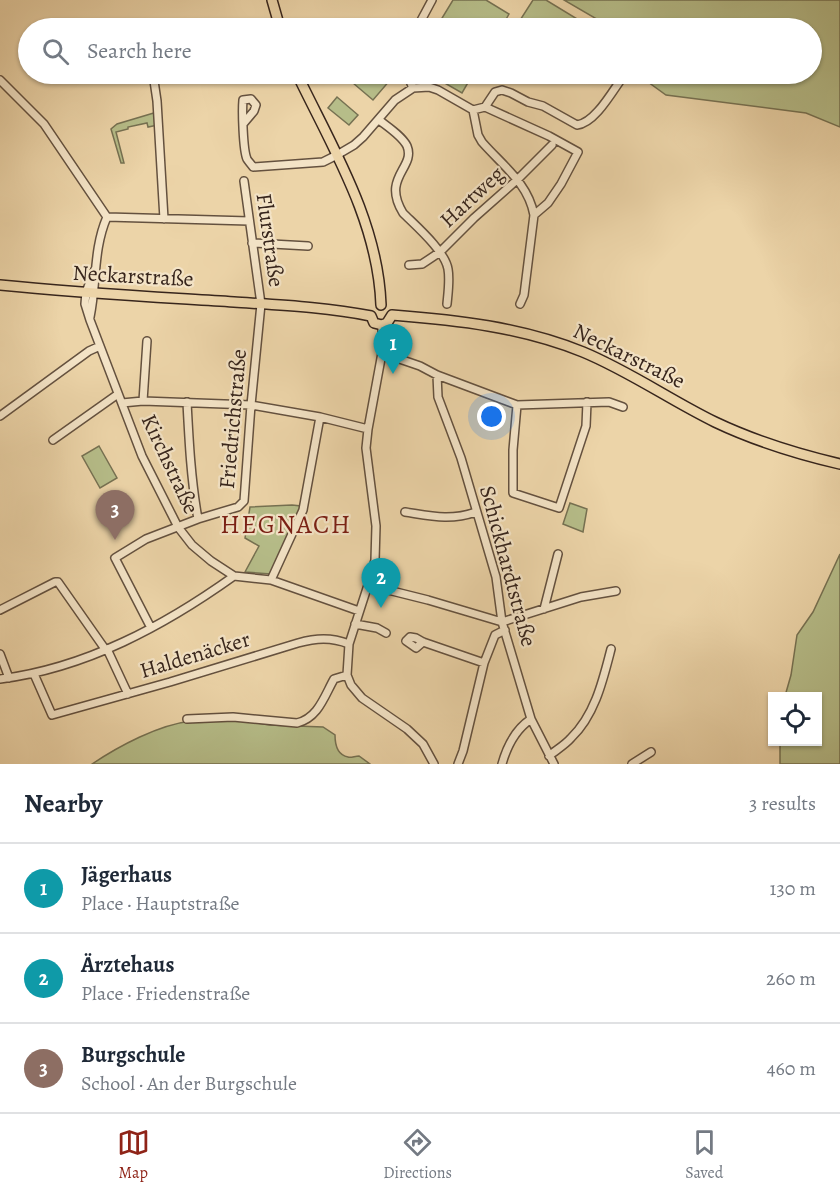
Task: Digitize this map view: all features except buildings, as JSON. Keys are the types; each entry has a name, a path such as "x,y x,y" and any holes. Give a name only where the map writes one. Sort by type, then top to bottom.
{"main road":[{"path":"272,0 277,18"},
{"path":"302,84 350,182 363,214 380,283 381,305"},
{"name":"Neckarstraße","path":"0,285 62,292 313,308 371,316"},
{"path":"381,305 389,308 392,315 387,323 382,325 374,322 371,316 374,308 381,305"},
{"name":"Neckarstraße","path":"392,315 467,322 551,340 616,366 714,421 756,440 840,464"}],"street":[{"path":"422,18 432,0"},
{"path":"0,80 44,124 107,217 249,221"},
{"path":"154,84 164,219"},
{"path":"411,84 413,88"},
{"path":"485,107 495,92 502,90 543,106 577,125 582,125 597,113 618,84"},
{"path":"243,124 245,152 247,160 253,167 323,162 354,145 395,100 413,88 429,87 473,110 485,107 578,152 548,203 534,215"},
{"path":"473,110 478,135 482,142 518,179 528,194 534,215 524,295 520,304"},
{"path":"379,120 406,146 407,160 397,179 395,196 403,213 440,252 446,262 448,270 447,304"},
{"name":"Hartweg","path":"410,265 422,264 440,252 552,145"},
{"name":"Flurstraße","path":"244,182 261,304"},
{"name":"Kirchstraße","path":"107,217 102,230 90,292 90,320 142,456 178,527 192,545 234,576 271,580 359,610"},
{"path":"252,243 308,246"},
{"name":"Friedrichstraße","path":"151,628 115,558 146,539 198,519 238,507 244,501 261,304"},
{"path":"382,325 381,353 366,448 377,538 375,560 349,644 347,675 351,685 362,698 407,729 423,744 434,764"},
{"path":"143,401 147,341"},
{"path":"0,417 89,351 100,346"},
{"path":"381,353 517,405 609,402 623,407"},
{"name":"Schickhardtstraße","path":"437,375 438,397 461,458 496,577 503,626 531,719 554,764"},
{"name":"Kirchstraße","path":"53,440 118,394"},
{"path":"122,403 143,401 251,405 320,417 368,429"},
{"path":"188,402 192,490 198,519"},
{"path":"517,405 513,450 513,493 559,508 586,426 587,402"},
{"path":"271,580 303,510 320,417"},
{"path":"405,512 433,517 460,517 476,512"},
{"path":"544,609 558,554"},
{"path":"0,679 34,674 121,644 195,603 234,576"},
{"path":"0,610 58,582 106,649 128,694"},
{"path":"368,585 428,600 503,626"},
{"path":"458,764 484,663 495,635 503,626 581,597 616,591"},
{"path":"355,624 377,628 386,633"},
{"name":"Haldenäcker","path":"34,674 52,715 170,682 297,642 332,639 349,644"},
{"path":"423,642 484,663"},
{"path":"549,756 572,737 586,718 600,690 611,650"},
{"path":"0,654 9,678"},
{"path":"187,719 233,717 303,722 315,714 333,679 347,675"},
{"path":"502,764 517,732 531,719"},
{"path":"632,764 651,752"}],"green space":[{"path":"453,0 486,0 509,14 507,18 442,18"},
{"path":"533,0 546,0 576,18 521,18"},
{"path":"564,0 840,0 840,127 806,113 666,95 651,84 822,84 822,18 595,18"},
{"path":"354,84 387,84 373,100"},
{"path":"446,84 467,84 462,93"},
{"path":"337,97 358,115 349,125 328,108"},
{"path":"157,112 158,125 148,127 147,123 116,132 124,163 121,163 111,129 117,124"},
{"path":"99,446 117,478 100,488 82,456"},
{"path":"570,503 587,509 583,532 563,524"},
{"path":"301,506 302,511 271,574 245,572 259,546 245,538 250,507"},
{"path":"840,554 840,764 780,764 780,746 822,746 822,692 786,692 797,635 813,612"},
{"path":"233,719 270,725 323,727 335,735 336,745 341,754 349,757 359,756 370,764 92,764 114,750 165,727 196,720"}],"place":[{"name":"Jägerhaus","path":"393,374"},
{"name":"Burgschule","path":"115,540"},
{"name":"Ärztehaus","path":"381,608"}],"district":[{"name":"HEGNACH","path":"286,524"}]}
